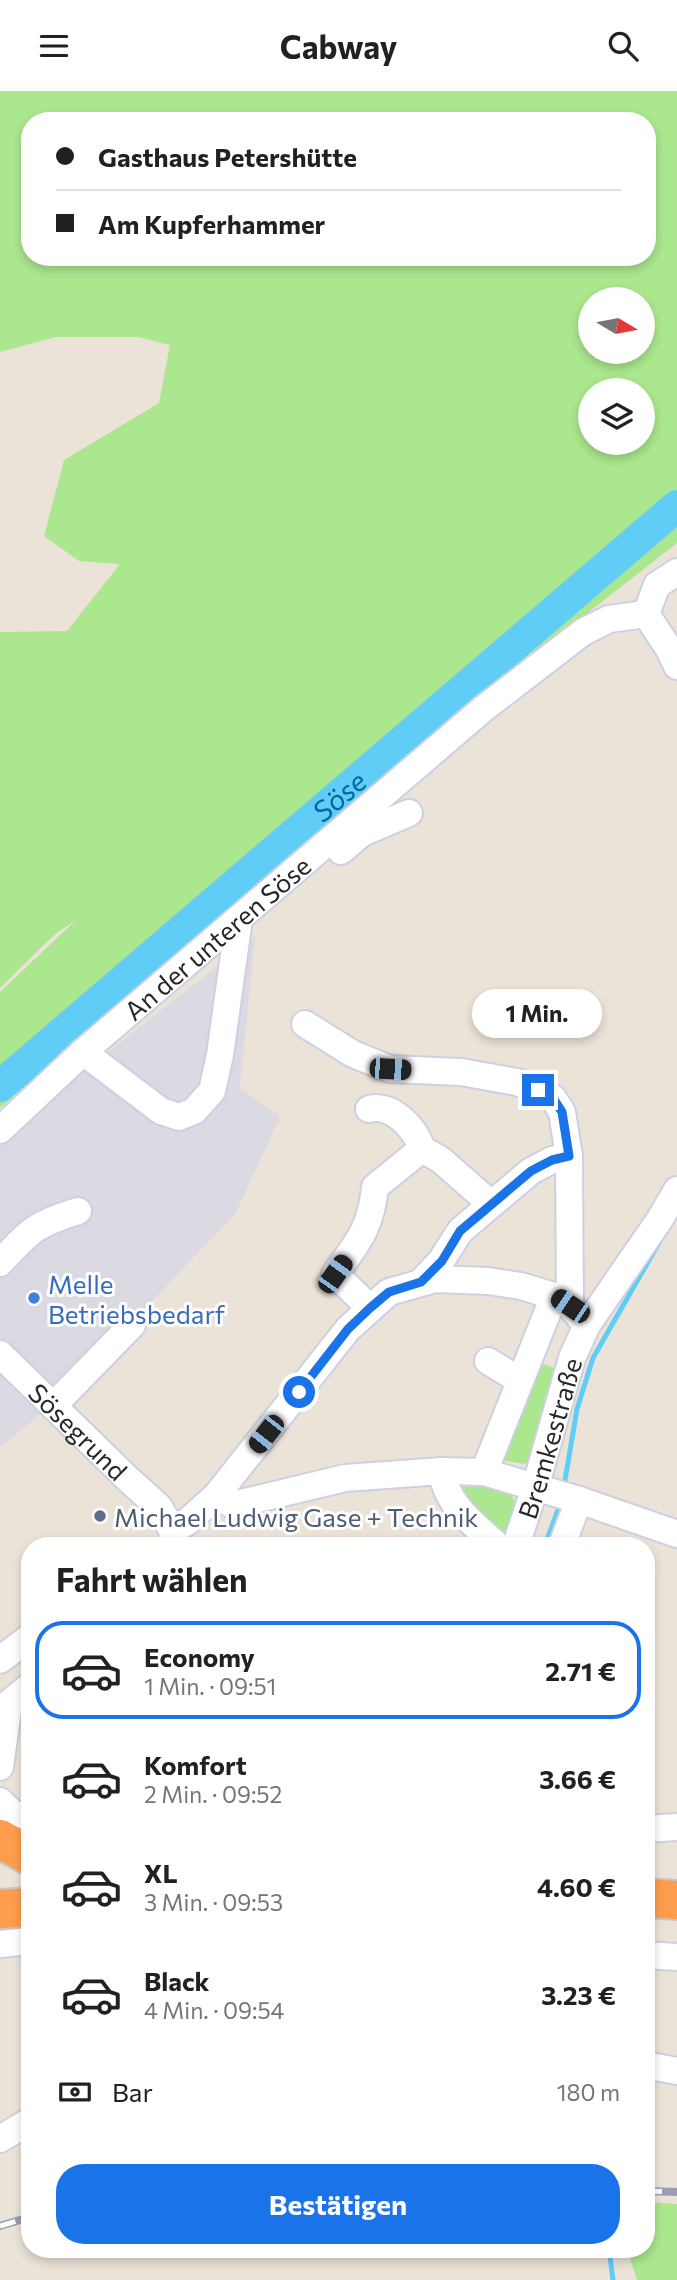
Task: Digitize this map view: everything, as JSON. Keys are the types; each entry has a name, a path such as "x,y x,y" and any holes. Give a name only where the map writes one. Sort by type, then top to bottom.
{"highway":[{"path":"0,1839 21,1852"},
{"path":"655,1880 677,1881"},
{"path":"0,1889 21,1888"},
{"path":"655,1899 677,1900"},
{"path":"0,1909 21,1908"}],"street":[{"path":"677,572 657,585 646,614 677,666"},
{"name":"An der unteren Söse","path":"0,1130 83,1052 483,709 583,632 608,619 646,614"},
{"path":"308,860 318,869 362,833 409,813"},
{"path":"83,1052 161,1111 179,1117 194,1111 212,1091 220,1055 239,919"},
{"path":"305,1024 353,1054 390,1069 461,1072 517,1082 553,1098 562,1112 569,1156 570,1309 519,1380 484,1472"},
{"path":"369,1109 378,1107 398,1116 417,1135 422,1149 441,1160 491,1204"},
{"path":"370,1308 335,1274 366,1230 373,1208 375,1187 422,1149"},
{"path":"421,1282 442,1261 460,1231 491,1204 531,1171 552,1160 569,1156"},
{"name":"Bremkestraße","path":"523,1537 559,1494 572,1358 570,1309 632,1260 677,1190"},
{"path":"0,1263 28,1232 47,1221 78,1211"},
{"path":"174,1537 216,1496 348,1329 389,1292 435,1279 488,1281 521,1286 570,1309"},
{"path":"53,1406 132,1325"},
{"name":"Sösegrund","path":"0,1354 159,1507 173,1537"},
{"path":"488,1361 519,1380"},
{"path":"216,1496 233,1505 345,1479 442,1471 484,1472 675,1529"},
{"path":"442,1471 443,1484 464,1517 488,1537"},
{"path":"559,1494 562,1537"},
{"path":"0,1660 21,1647"},
{"path":"0,1767 9,1703 21,1693"},
{"path":"0,1801 13,1814 21,1815"},
{"path":"655,1828 677,1827"},
{"path":"0,1944 21,1942"},
{"path":"655,1956 677,1957"},
{"path":"655,2067 677,2071"},
{"path":"0,2139 21,2126"}],"shaded area":[{"path":"255,937 240,1088 280,1117 235,1214 58,1400 0,1447 0,1136"}],"green space":[{"path":"0,91 677,91 677,543 403,757 0,1108 0,992 77,919 54,935 0,988 0,632 67,631 120,564 79,561 44,536 64,460 159,403 170,345 138,337 56,337 0,352"},
{"path":"531,1360 560,1370 532,1465 493,1459"},
{"path":"485,1487 510,1493 517,1510 513,1525 506,1536 500,1537 456,1488"},
{"path":"655,2203 677,2204 677,2280 637,2280 630,2258 655,2258"}],"waterway":[{"name":"Söse","path":"0,1086 677,506"},
{"path":"564,1486 577,1409 593,1358 660,1241"},
{"path":"548,1537 561,1502"},
{"path":"610,2258 613,2280"}],"railway":[{"path":"655,2191 677,2192"},
{"path":"0,2226 21,2220"}],"place":[{"name":"Melle Betriebsbedarf","path":"34,1298"},
{"name":"Michael Ludwig Gase + Technik","path":"100,1516"}],"route":[{"path":"299,1392 348,1329 370,1308 389,1292 421,1282 442,1261 460,1231 531,1171 552,1160 569,1156 562,1112 553,1098 538,1090"}]}
